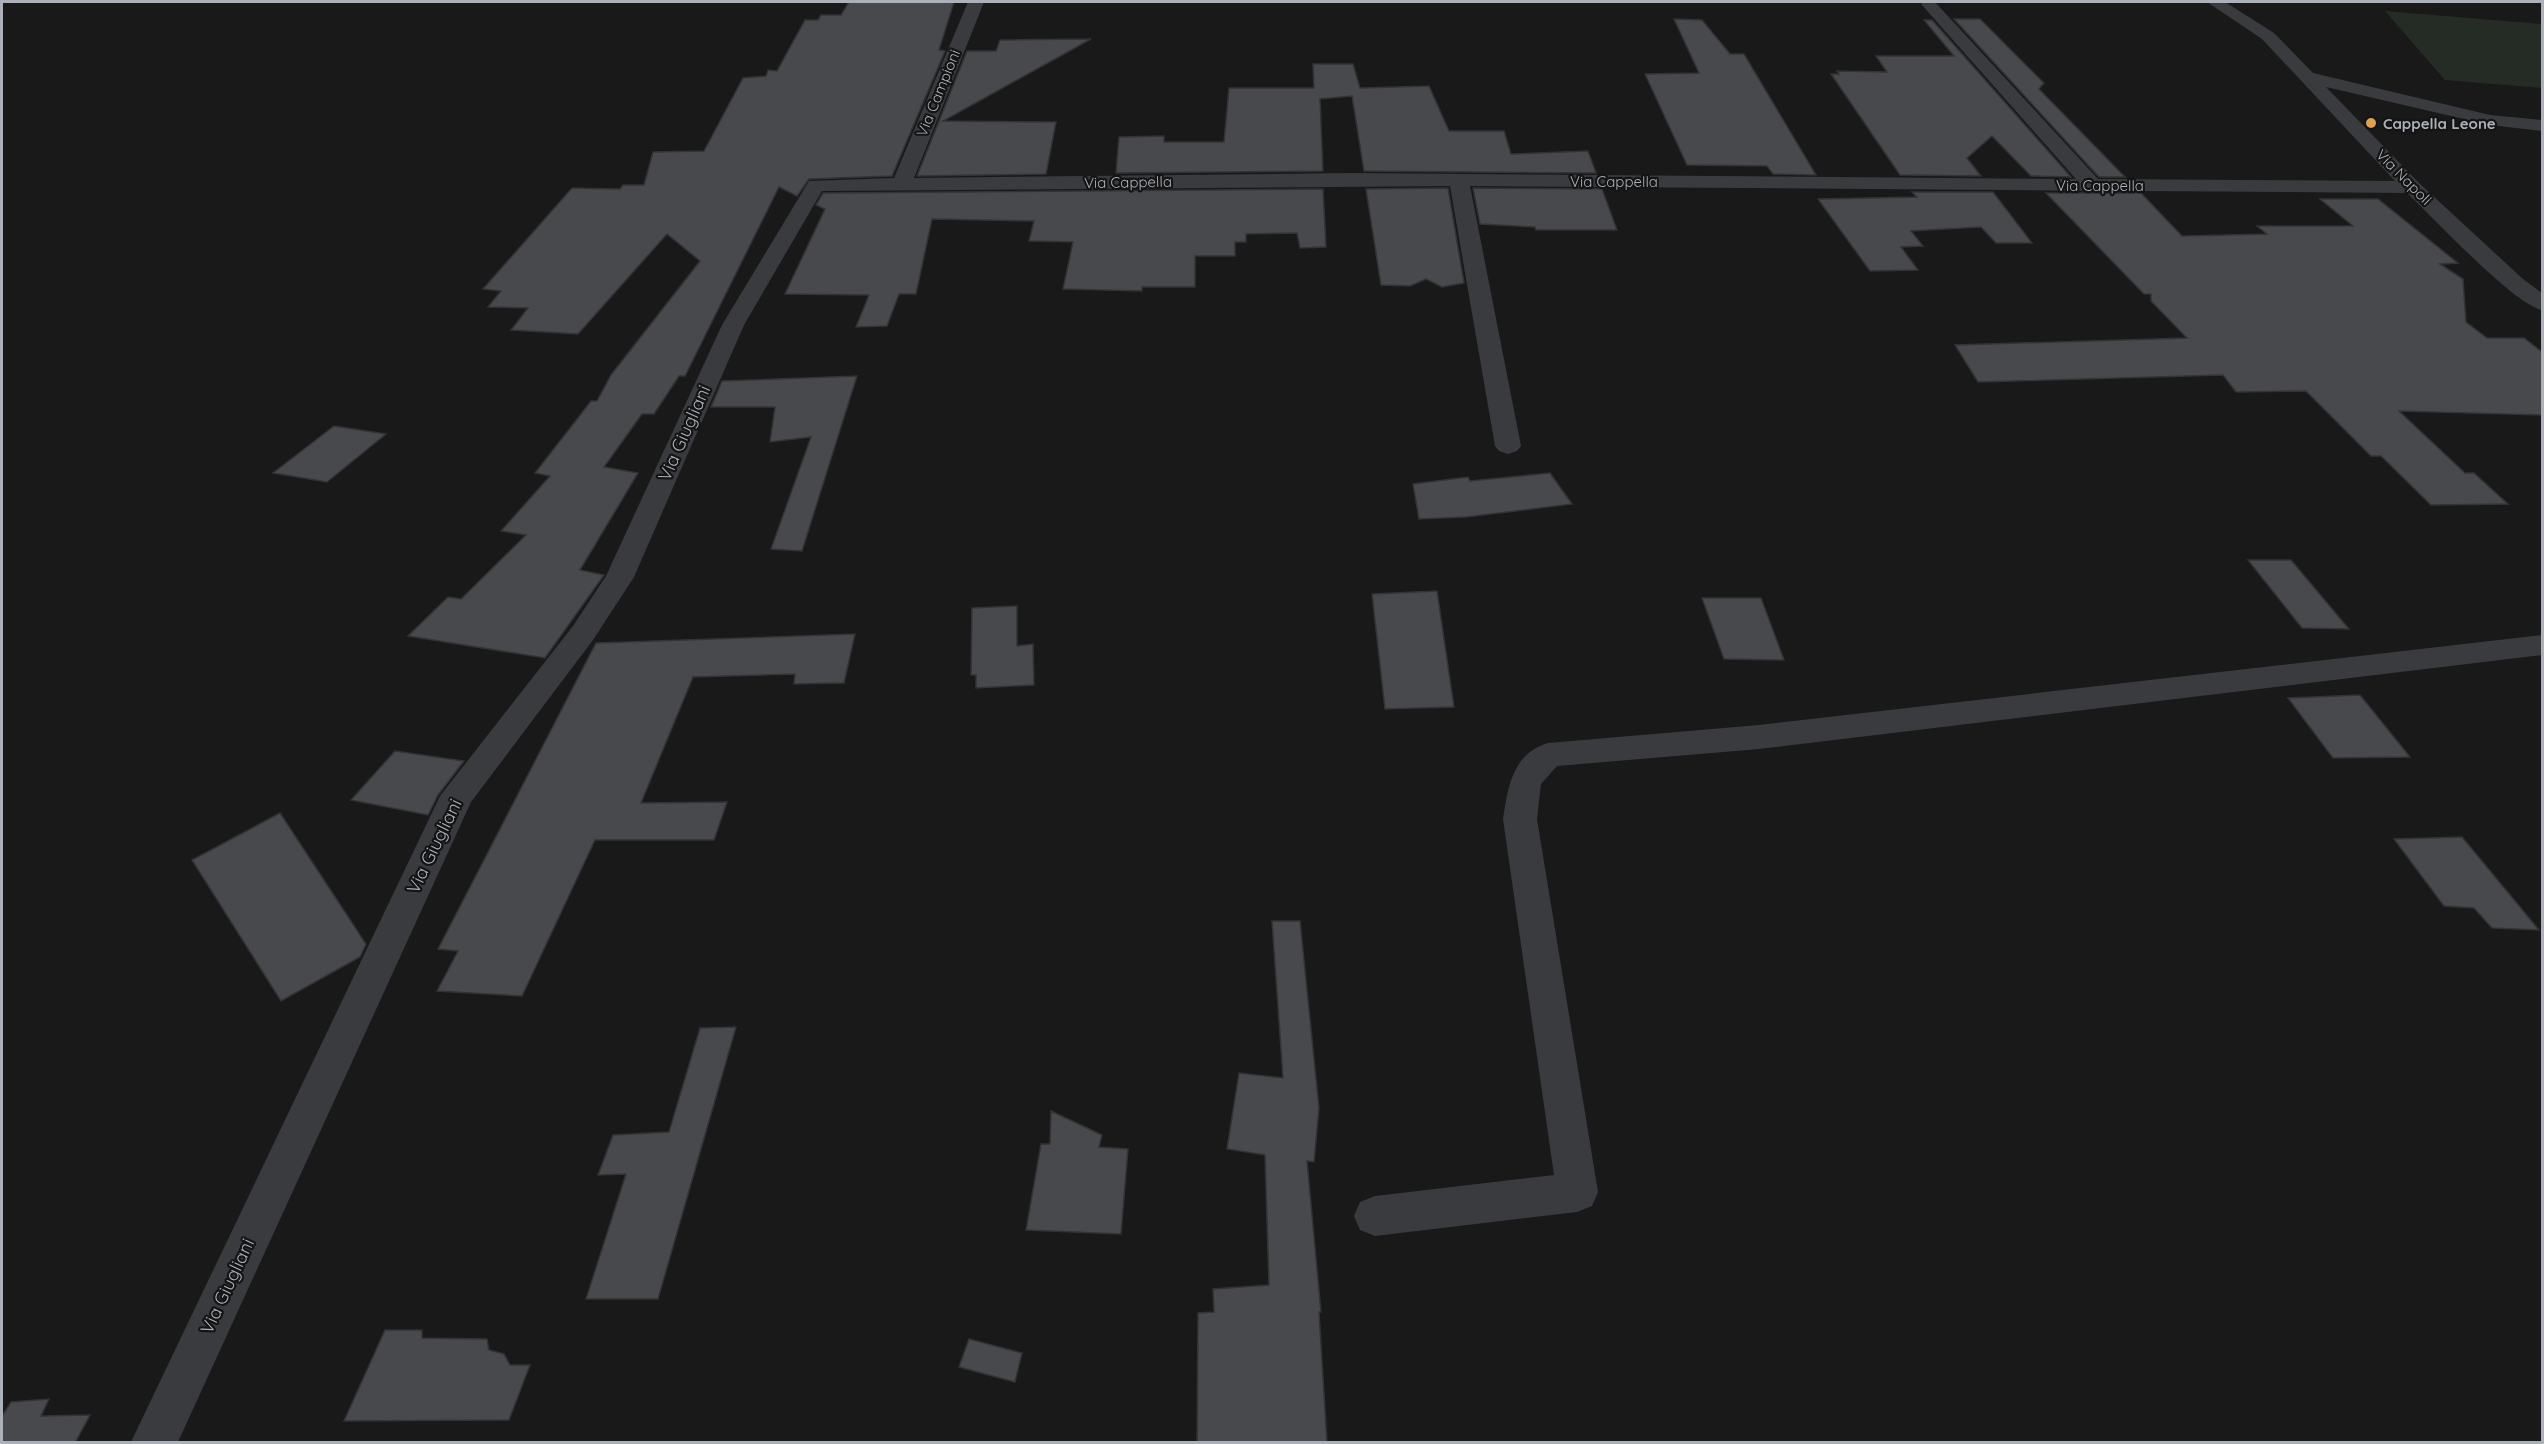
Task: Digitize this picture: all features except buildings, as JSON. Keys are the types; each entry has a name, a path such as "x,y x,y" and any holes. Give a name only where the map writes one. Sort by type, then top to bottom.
{"street":[{"name":"Via Campioni","path":"901,185 976,2"},
{"name":"Via Napoli","path":"2215,2 2268,36 2412,187 2515,284 2542,303"},
{"path":"1929,4 2093,185"},
{"path":"2307,77 2490,120 2542,125"},
{"name":"Via Cappella","path":"816,185 1459,180 2412,187"},
{"path":"1459,180 1508,447"},
{"name":"Via Giugliani","path":"154,1443 457,796 583,633 620,577 733,325 816,185"},
{"path":"1375,1215 1577,1192 1520,819 1525,780 1548,755 1759,737 2542,645"}],"shaded area":[{"path":"2385,11 2542,24 2542,88 2445,80"}],"place":[{"name":"Cappella Leone","path":"2371,123"}]}
